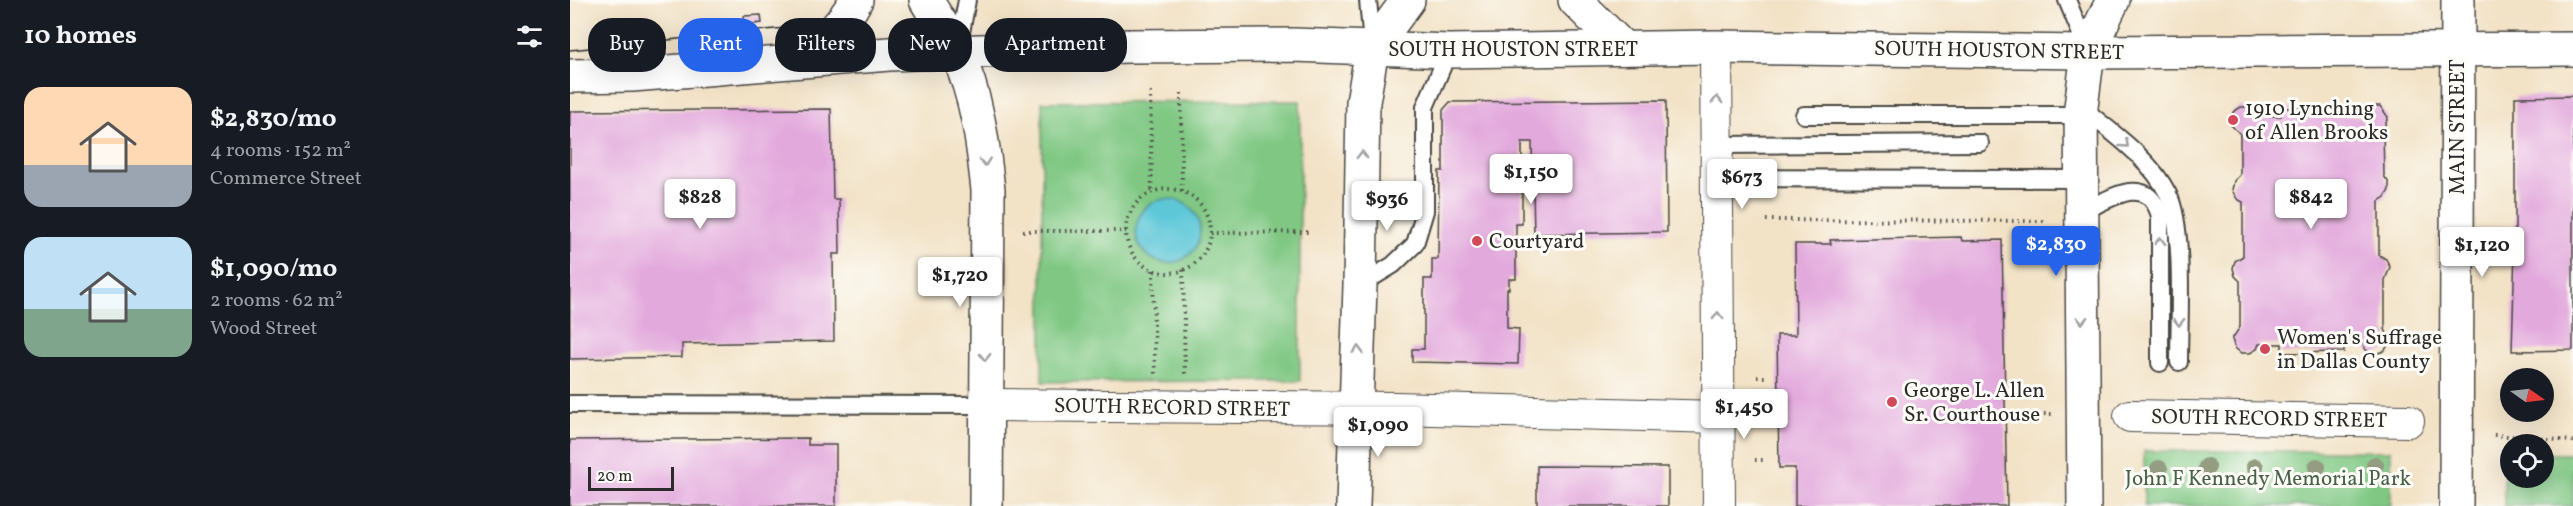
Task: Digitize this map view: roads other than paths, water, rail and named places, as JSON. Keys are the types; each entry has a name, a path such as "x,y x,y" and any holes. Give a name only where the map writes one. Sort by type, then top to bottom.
{"main road":[{"path":"845,18 856,0"},
{"path":"926,0 937,18"},
{"path":"1353,506 1363,102 1372,49 1408,0"},
{"path":"1575,0 1623,48"},
{"path":"2084,506 2081,111 2088,52 2114,0"},
{"name":"MAIN STREET","path":"2456,506 2458,0"},
{"name":"SOUTH HOUSTON STREET","path":"972,51 1026,48 1294,45 1449,51 1716,47 2088,52 2573,49"},
{"name":"SOUTH HOUSTON STREET","path":"570,76 632,75 775,62"},
{"path":"964,72 983,139 988,190 986,506"}],"street":[{"path":"1716,47 1719,506"},
{"name":"SOUTH RECORD STREET","path":"986,405 1356,409 1719,417"},
{"name":"SOUTH RECORD STREET","path":"2130,416 2408,421"}],"lane":[{"path":"964,18 967,0"},
{"path":"1368,0 1372,49"},
{"path":"2067,0 2088,52"},
{"path":"1360,285 1393,265 1415,244 1425,211 1425,107 1449,51"},
{"path":"1804,115 2081,111 2129,147 2155,173 2169,195 2175,216 2178,246 2179,362"},
{"path":"1717,145 1980,143"},
{"path":"1717,178 2080,179"},
{"path":"2080,213 2128,192 2149,195 2156,204 2160,216 2160,363"},
{"path":"570,404 986,405"}],"water":[{"path":"1168,199 1180,201 1191,208 1198,219 1200,231 1198,243 1191,254 1180,261 1168,263 1156,261 1145,254 1138,243 1136,231 1138,219 1145,208 1156,201"}],"tram line":[{"path":"570,50 775,29"}],"place":[{"name":"1910 Lynching of Allen Brooks","path":"2233,120"},
{"name":"Courtyard","path":"1477,241"},
{"name":"Women's Suffrage in Dallas County","path":"2265,349"},
{"name":"George L. Allen Sr. Courthouse","path":"1892,402"}],"park label":[{"name":"John F Kennedy Memorial Park","path":"2268,478"}]}
